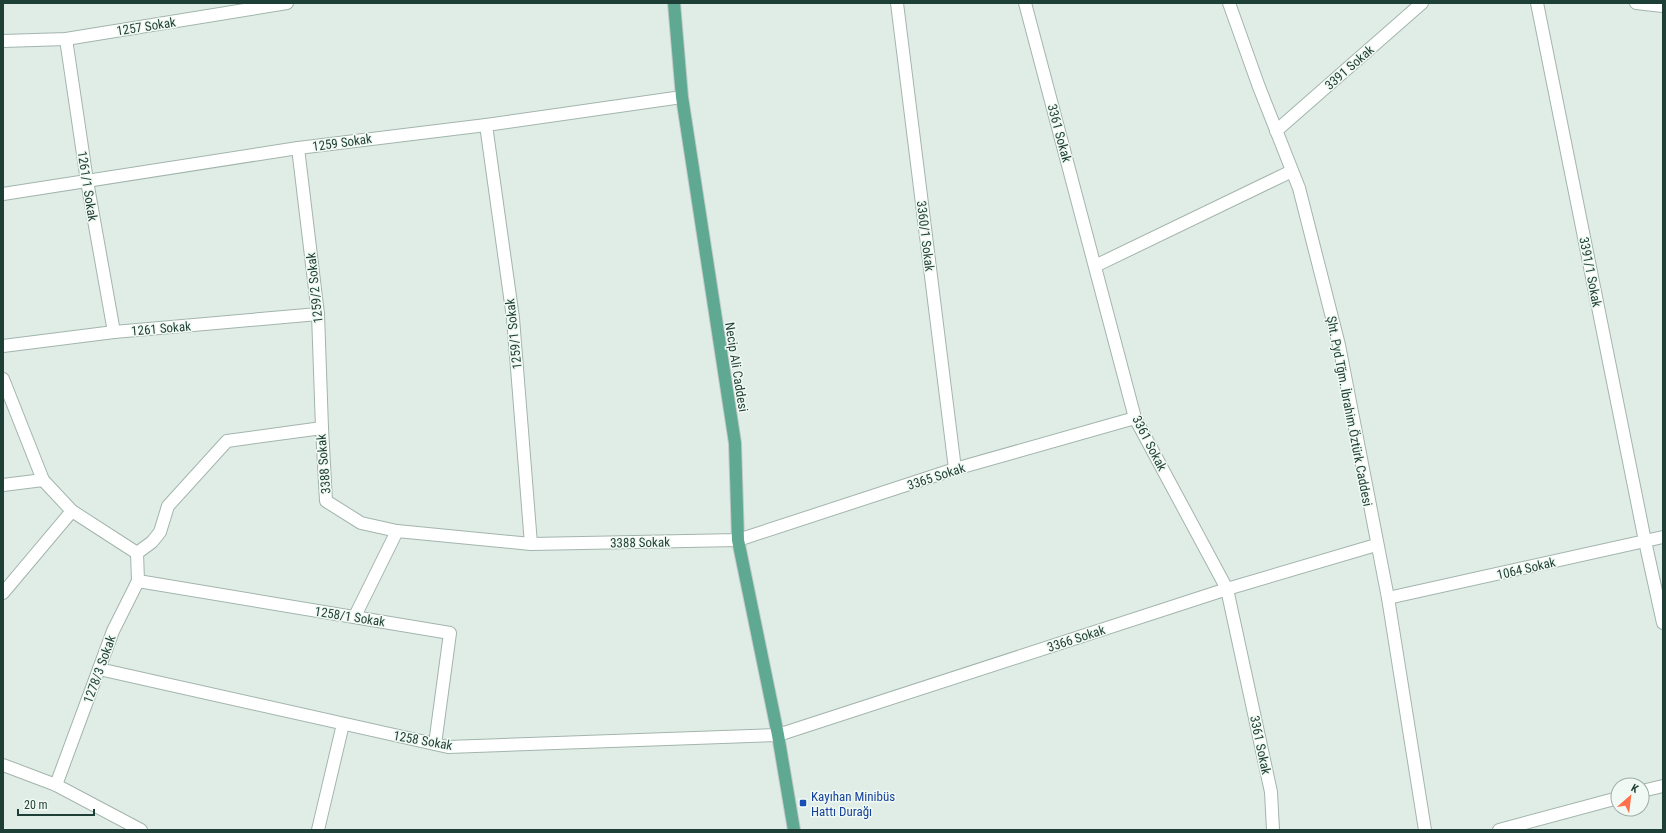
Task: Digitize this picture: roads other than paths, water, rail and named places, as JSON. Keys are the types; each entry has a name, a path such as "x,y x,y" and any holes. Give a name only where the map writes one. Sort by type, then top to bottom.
{"main road":[{"name":"Necip Ali Caddesi","path":"674,3 682,98 735,443 738,540 778,734 794,830"}],"street":[{"name":"1257 Sokak","path":"3,41 66,39 287,3"},
{"name":"3360/1 Sokak","path":"897,3 955,470"},
{"name":"3361 Sokak","path":"1025,3 1135,418 1227,589 1271,792 1273,830"},
{"name":"Şht. Pyd Tğm. İbrahim Öztürk Caddesi","path":"1229,3 1276,131 1299,188 1339,345 1376,545 1388,598 1425,830"},
{"name":"3391 Sokak","path":"1276,131 1422,3"},
{"name":"3391/1 Sokak","path":"1537,3 1645,541 1663,622"},
{"path":"1636,3 1663,6"},
{"name":"1261/1 Sokak","path":"66,39 87,181 114,332"},
{"name":"1259 Sokak","path":"3,194 298,148 486,125 682,98"},
{"name":"1259/1 Sokak","path":"486,125 513,318 531,544"},
{"name":"1259/2 Sokak","path":"298,148 318,314 322,428"},
{"path":"1095,266 1292,171"},
{"name":"1261 Sokak","path":"3,346 114,332 318,314"},
{"path":"3,379 43,480 72,511 137,553"},
{"name":"3365 Sokak","path":"738,540 955,470 1135,418"},
{"name":"3388 Sokak","path":"137,553 152,542 160,532 168,506 227,441 322,428 326,501 361,524 397,531 531,544 738,540"},
{"path":"3,485 43,480"},
{"path":"3,593 72,511"},
{"path":"355,616 397,531"},
{"name":"1064 Sokak","path":"1388,598 1663,537"},
{"name":"3366 Sokak","path":"778,734 1227,589 1376,545"},
{"name":"1278/3 Sokak","path":"56,785 113,631 138,581 137,553"},
{"name":"1258/1 Sokak","path":"138,581 450,633 435,744"},
{"name":"1258 Sokak","path":"98,669 448,747 778,734"},
{"path":"318,830 343,724"},
{"path":"3,765 56,785 141,830"},
{"path":"1650,789 1663,786"},
{"path":"1499,830 1610,800"}],"place":[{"name":"Kayıhan Minibüs Hattı Durağı","path":"803,803"}]}
